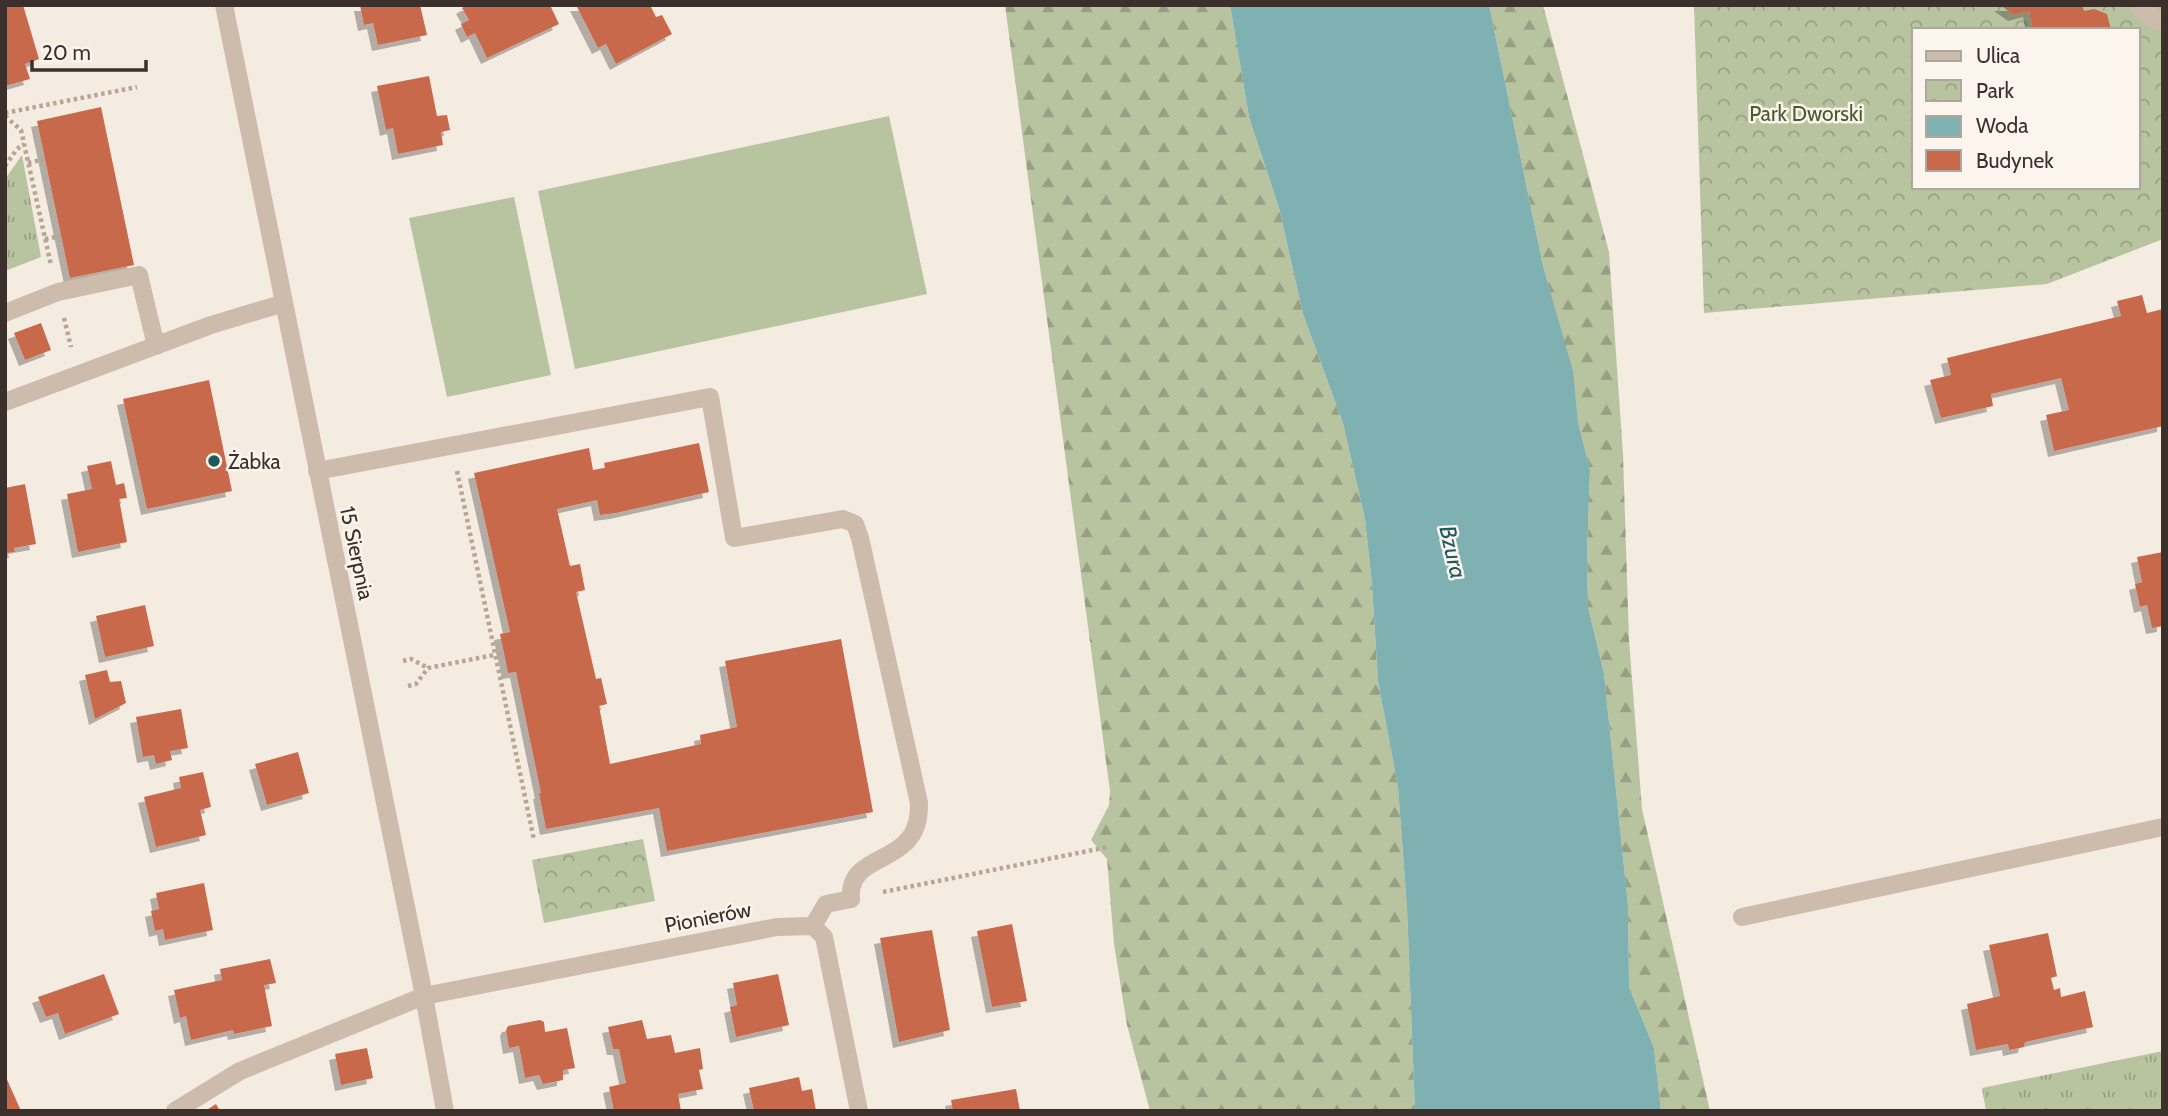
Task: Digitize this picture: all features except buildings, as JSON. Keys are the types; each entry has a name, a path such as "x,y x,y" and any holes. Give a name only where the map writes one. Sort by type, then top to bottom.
{"street":[{"path":"2137,5 2152,18 2163,22"},
{"name":"15 Sierpnia","path":"225,6 445,1111"},
{"path":"5,313 58,292 139,275 156,346"},
{"path":"5,402 211,325 284,303"},
{"path":"317,471 710,397 734,538 842,519 855,524 919,803 919,822 906,843 855,876 850,887 851,899 826,904 813,926 824,937 859,1111"},
{"path":"1742,917 2163,827"},
{"name":"Pionierów","path":"175,1111 240,1072 424,996 777,926 813,926"}],"path":[{"path":"5,114 137,87"},
{"path":"5,114 21,130 79,375"},
{"path":"5,166 24,144"},
{"path":"28,163 45,159"},
{"path":"46,240 61,236"},
{"path":"452,446 534,840"},
{"path":"403,661 411,659 428,668 504,653"},
{"path":"408,686 416,684 428,668"},
{"path":"851,899 1108,847"}],"green space":[{"path":"1005,5 1230,5 1249,117 1279,208 1303,314 1343,423 1365,519 1378,681 1398,787 1407,908 1415,1111 1150,1111 1127,1025 1114,944 1107,859 1091,840 1109,805 1110,791"},
{"path":"1489,5 1543,5 1609,252 1623,455 1629,640 1642,809 1710,1111 1661,1111 1654,1048 1629,987 1628,906 1604,674 1588,607 1590,470 1578,422 1572,371 1543,266"},
{"name":"Park Dworski","path":"1694,5 2163,5 2163,239 2047,284 1704,313"},
{"path":"889,116 927,294 575,369 538,191"},
{"path":"22,155 41,257 5,271 5,179"},
{"path":"514,197 551,375 447,397 409,218"},
{"path":"643,839 655,901 544,923 532,860"},
{"path":"2163,1051 2163,1111 1986,1111 1982,1088"}],"water":[{"name":"Bzura","path":"1230,5 1489,5 1543,266 1573,371 1578,422 1590,470 1588,607 1604,674 1628,906 1629,987 1654,1048 1661,1111 1415,1111 1407,908 1398,787 1378,681 1365,519 1343,423 1303,314 1279,208 1249,117"}],"place":[{"name":"Żabka","path":"214,461"}]}
